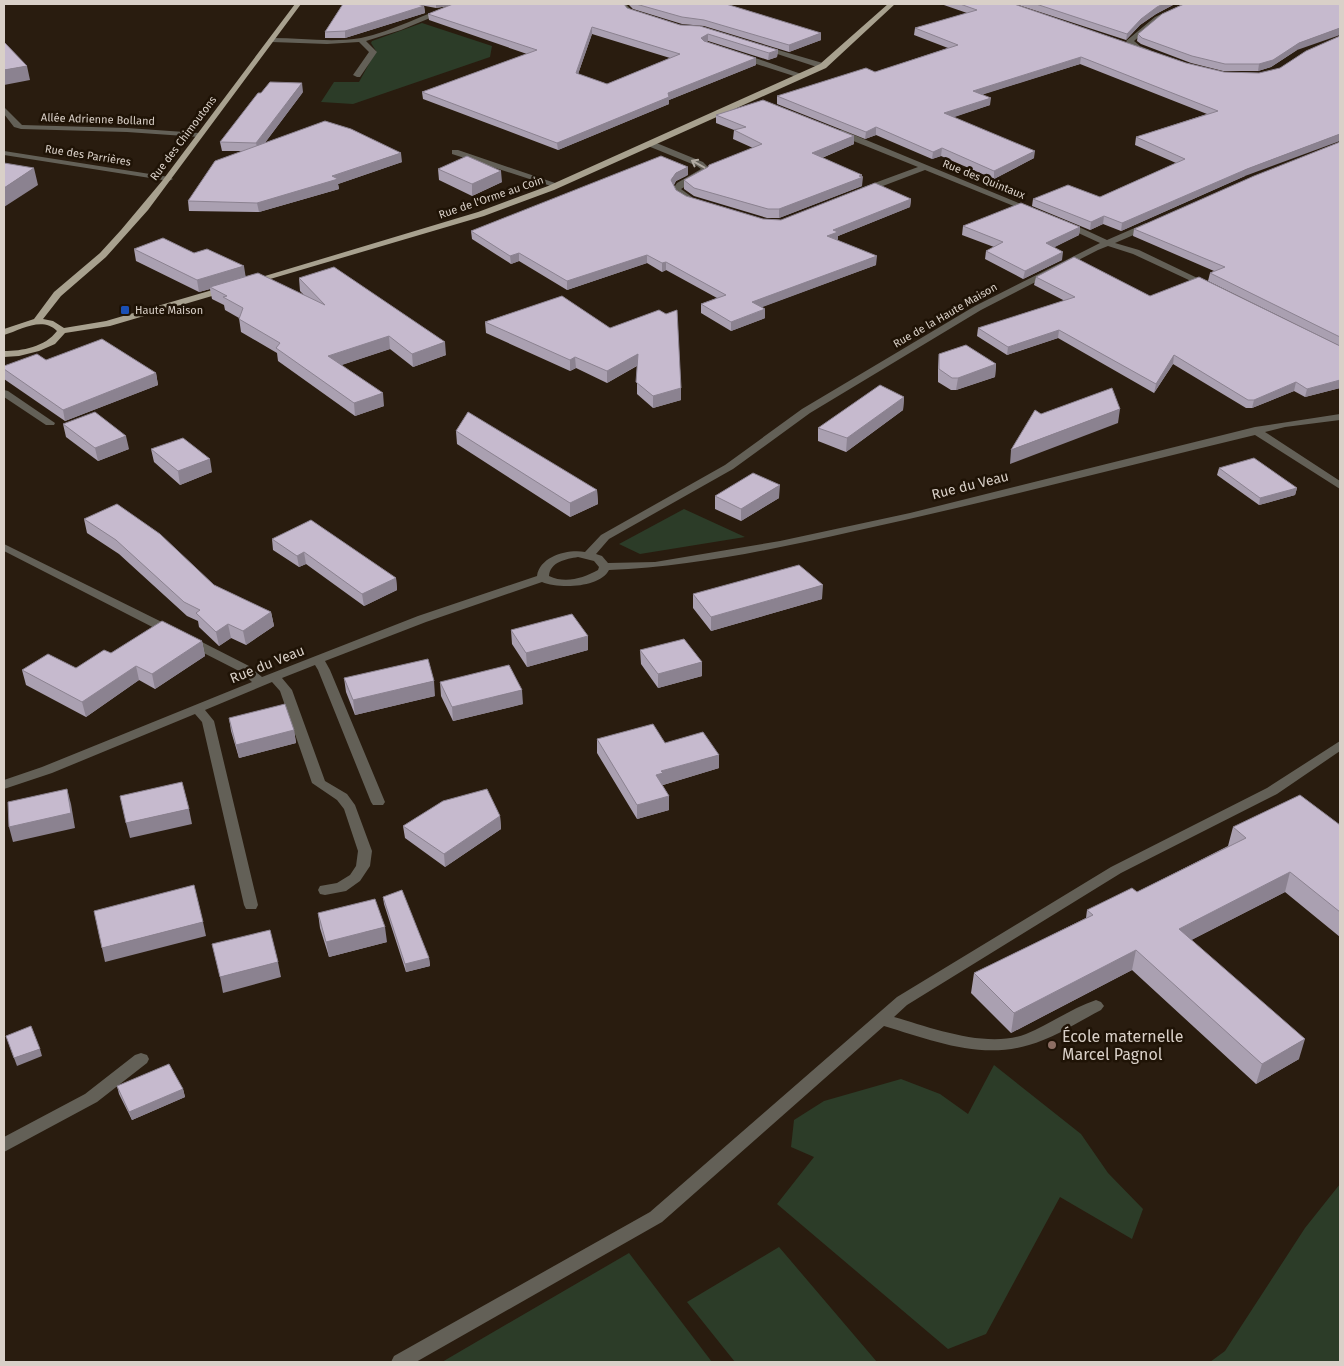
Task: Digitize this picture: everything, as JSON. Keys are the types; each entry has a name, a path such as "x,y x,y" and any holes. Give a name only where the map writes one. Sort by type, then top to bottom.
{"main road":[{"name":"Rue des Chimoutons","path":"37,322 48,304 91,267 124,234 187,156 199,135 298,4"},
{"name":"Rue de l'Orme au Coin","path":"62,331 107,324 481,214 557,185 823,66 892,4"},
{"path":"4,332 20,325 37,322 52,323 62,331 56,339 48,343 18,353 4,354"}],"street":[{"path":"272,40 333,42 361,40 411,24 434,12 461,4"},
{"path":"623,4 630,12 647,17"},
{"path":"1137,48 1130,41 1151,21 1178,7 1189,4"},
{"path":"426,10 434,12"},
{"path":"357,75 373,52 361,40"},
{"path":"1119,42 1158,55"},
{"path":"756,46 823,66"},
{"path":"733,53 804,76"},
{"path":"752,99 761,103"},
{"name":"Allée Adrienne Bolland","path":"4,109 17,125 22,127 127,130 199,135"},
{"name":"Rue des Quintaux","path":"828,128 1044,215"},
{"path":"651,144 700,164 705,169 704,172 680,185 677,190 680,194 699,202"},
{"path":"455,152 557,185"},
{"name":"Rue des Parrières","path":"4,153 168,179"},
{"path":"852,195 925,167"},
{"path":"1054,219 1108,243 1136,252 1220,291"},
{"name":"Rue de la Haute Maison","path":"589,555 605,536 729,467 824,400 978,308 1108,243 1160,220"},
{"path":"4,393 50,422"},
{"name":"Rue du Veau","path":"605,567 655,565 780,544 910,516 1255,430 1340,417"},
{"path":"1255,430 1340,486"},
{"path":"4,547 245,669 260,682"},
{"path":"568,555 589,555 598,558 605,567 604,572 591,579 569,584 554,584 543,578 543,571 546,566 568,555"},
{"name":"Rue du Veau","path":"4,784 47,770 260,682 422,619 543,578"},
{"path":"317,660 324,670 378,802"},
{"path":"274,677 286,690 319,783 342,797 350,808 364,851 363,866 356,878 341,887 325,890"},
{"path":"197,709 208,721 251,905"},
{"path":"400,1362 656,1217 902,1001 1116,870 1272,791 1340,745"},
{"path":"881,1019 952,1040 994,1045 1027,1040 1096,1006"},
{"path":"4,1145 91,1098 141,1059"}],"green space":[{"path":"422,23 492,46 490,57 353,104 321,102 334,82 359,82 376,51 371,43 372,41"},
{"path":"684,509 745,537 640,554 619,544"},
{"path":"994,1065 1081,1134 1108,1173 1143,1209 1132,1239 1060,1197 986,1334 948,1349 777,1204 814,1157 791,1147 794,1120 824,1101 901,1079 940,1094 968,1114"},
{"path":"1340,1184 1340,1362 1210,1362 1225,1351 1305,1228"},
{"path":"779,1247 877,1362 735,1362 687,1302"},
{"path":"629,1253 712,1362 442,1362"}],"building":[{"path":"343,4 417,4 424,6 345,31 325,32"},
{"path":"453,4 624,4 627,8 680,25 700,26 778,50 769,53 708,34 701,38 704,41 756,58 668,93 669,97 557,143 422,92 537,50 428,14","holes":["592,27 680,54 607,84 576,73"]},
{"path":"636,4 726,4 821,33 789,45 704,20 682,17"},
{"path":"960,4 1014,4 1186,63 1224,72 1259,73 1280,68 1306,51 1340,36 1340,134 1247,169 1122,223 1104,216 1091,222 1033,199 1068,185 1100,197 1185,159 1136,137 1218,111 1081,57 973,91 991,98 944,113 1035,151 994,171 942,148 933,152 876,127 866,132 777,96 866,68 875,72 958,45 915,28 977,10"},
{"path":"1036,4 1163,4 1141,19 1127,34"},
{"path":"1184,4 1340,4 1340,28 1299,43 1273,60 1259,64 1225,64 1192,56 1142,38 1138,34 1162,14"},
{"path":"4,42 27,66 4,70"},
{"path":"270,82 302,83 256,143 220,142 258,93 261,93"},
{"path":"763,100 854,136 812,153 863,177 779,209 768,209 694,188 684,180 709,165 762,144 734,130 746,127 716,115"},
{"path":"325,121 351,129 401,153 332,176 338,179 257,203 188,201 215,161"},
{"path":"1340,142 1340,337 1210,273 1225,267 1134,229 1254,176"},
{"path":"467,156 501,171 472,184 438,169"},
{"path":"661,156 688,167 676,173 671,180 676,190 686,196 763,219 781,220 875,183 911,199 833,230 838,232 827,236 877,256 752,302 765,309 731,322 701,304 726,295 666,262 662,263 647,255 567,281 519,253 510,256 471,231"},
{"path":"4,163 34,168 4,188"},
{"path":"1021,203 1080,227 1046,243 1063,252 1025,271 986,251 1003,242 963,226"},
{"path":"163,238 194,253 207,249 244,266 197,280 134,249"},
{"path":"1074,257 1150,296 1199,277 1340,346 1340,380 1307,389 1296,382 1254,400 1248,400 1174,355 1156,384 1059,330 1008,347 978,328 1075,297 1036,277"},
{"path":"334,267 445,342 412,354 389,336 328,356 383,393 354,403 276,348 280,343 239,319 243,308 223,297 227,296 210,287 258,273 325,305 299,278"},
{"path":"562,296 610,328 659,310 666,314 677,310 681,388 653,396 636,382 638,354 607,371 575,357 570,360 485,322"},
{"path":"102,339 156,373 63,410 4,369 4,366 37,354 46,360"},
{"path":"966,345 996,364 958,378 952,378 939,369 939,354"},
{"path":"880,385 904,397 847,438 818,428"},
{"path":"1112,388 1120,409 1011,450 1035,410 1041,414"},
{"path":"95,412 126,436 95,448 63,424"},
{"path":"468,412 597,490 570,503 456,431"},
{"path":"183,438 210,459 178,471 151,449"},
{"path":"1254,458 1297,488 1260,498 1219,468"},
{"path":"753,473 780,485 741,509 715,496"},
{"path":"117,504 160,534 214,585 271,612 243,631 228,624 216,632 196,613 200,610 184,602 116,540 84,519"},
{"path":"311,520 396,578 362,594 304,552 297,556 272,539"},
{"path":"799,565 823,585 711,617 693,594"},
{"path":"572,614 588,636 526,653 511,630"},
{"path":"162,621 202,641 152,674 136,666 82,702 22,670 48,654 76,668 104,650 111,653"},
{"path":"684,639 702,662 658,674 640,650"},
{"path":"428,659 434,681 353,700 344,678"},
{"path":"509,665 522,690 452,707 440,682"},
{"path":"285,704 294,730 236,745 229,718"},
{"path":"653,724 665,743 703,732 719,755 661,771 663,773 656,775 669,796 637,805 597,739"},
{"path":"182,782 189,809 126,823 120,796"},
{"path":"67,789 71,813 9,827 8,802"},
{"path":"487,789 500,816 444,854 403,826 443,801"},
{"path":"1300,795 1340,825 1340,912 1290,872 1179,929 1305,1039 1262,1064 1136,950 1014,1013 974,973 1093,915 1087,910 1132,888 1137,892 1246,838 1233,827"},
{"path":"194,885 203,922 102,948 94,911"},
{"path":"402,890 429,958 405,964 383,897"},
{"path":"375,899 385,927 326,942 318,913"},
{"path":"270,930 278,962 220,977 212,944"},
{"path":"31,1026 40,1049 14,1058 6,1036"},
{"path":"169,1064 183,1089 129,1112 117,1086"}],"place":[{"name":"Haute Maison","path":"125,310"},
{"name":"École maternelle Marcel Pagnol","path":"1052,1045"}]}
